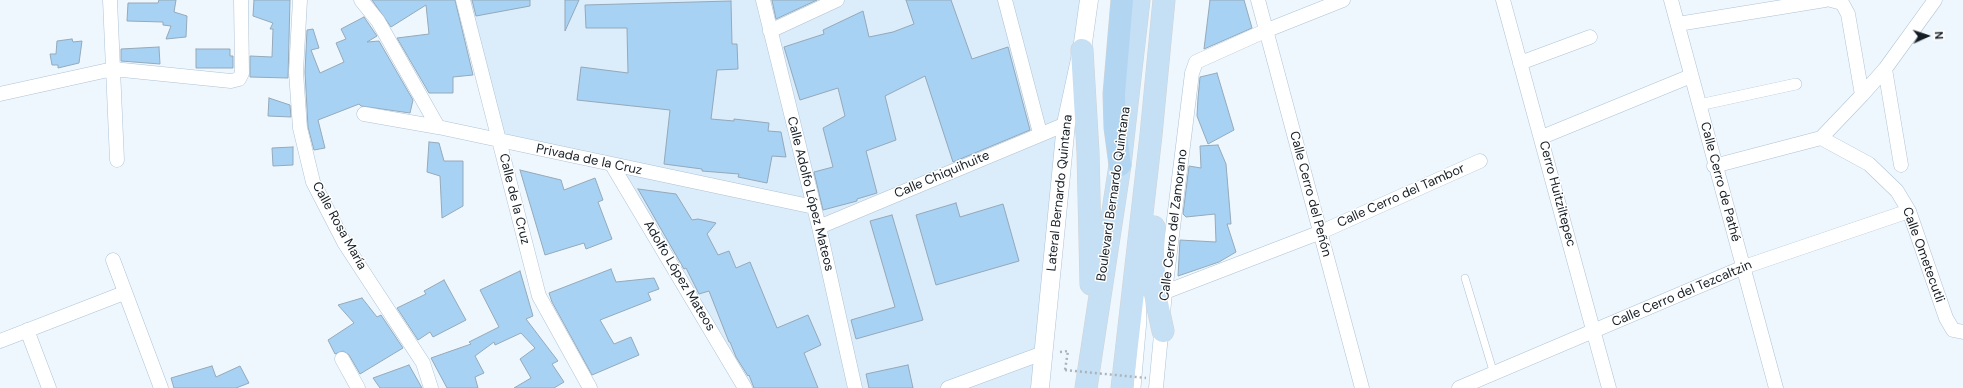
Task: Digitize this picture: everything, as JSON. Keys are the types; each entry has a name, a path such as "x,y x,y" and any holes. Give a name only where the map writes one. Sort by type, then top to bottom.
{"highway":[{"path":"1120,165 1115,128 1114,94 1122,0"}],"main road":[{"name":"Boulevard Bernardo Quintana","path":"1086,388 1120,165 1139,0"},
{"path":"1122,388 1151,135 1164,0"},
{"path":"1082,50 1088,152 1094,335"},
{"path":"1151,135 1156,193 1153,252 1155,294 1162,331"}],"street":[{"path":"110,0 117,160"},
{"path":"0,94 113,69 231,81 239,80 242,73 241,0"},
{"name":"Calle Rosa María","path":"300,0 296,72 300,128 313,182 345,244 423,363 431,388"},
{"path":"361,0 378,21 438,127"},
{"name":"Calle de la Cruz","path":"463,0 539,296 590,388"},
{"name":"Calle Adolfo López Mateos","path":"763,0 819,227 855,388"},
{"path":"770,31 837,0"},
{"path":"1005,0 1040,133"},
{"name":"Lateral Bernardo Quintana","path":"1040,388 1066,124 1082,50 1089,0"},
{"name":"Calle Cerro del Peñón","path":"1258,0 1265,31 1321,232 1362,388"},
{"path":"1265,31 1343,0"},
{"name":"Cerro Huitziltepec","path":"1503,0 1542,137 1609,388"},
{"name":"Calle Cerro de Pathé","path":"1671,0 1714,166 1744,267 1776,388"},
{"path":"1678,24 1824,0"},
{"path":"1831,0 1842,3 1848,14 1862,95"},
{"path":"1714,166 1821,138 1885,69 1935,0"},
{"name":"Calle Cerro del Zamorano","path":"1156,388 1165,292 1192,73 1196,62 1265,31"},
{"path":"1520,63 1590,37"},
{"path":"1885,69 1901,165"},
{"path":"1542,137 1691,76"},
{"path":"1699,105 1796,84"},
{"name":"Privada de la Cruz","path":"364,114 438,127 814,207"},
{"name":"Calle Chiquihuite","path":"819,227 1040,133 1066,124"},
{"name":"Calle Ometecutli","path":"1821,138 1869,164 1897,191 1909,211 1946,318 1953,330 1963,332"},
{"name":"Calle Cerro del Tambor","path":"1165,292 1321,232 1480,162"},
{"name":"Adolfo López Mateos","path":"612,165 745,388"},
{"name":"Calle Cerro del Tezcaltzin","path":"1459,388 1744,267 1909,211"},
{"path":"113,260 124,293 161,388"},
{"path":"0,341 124,293"},
{"path":"27,330 49,388"},
{"path":"948,388 1043,353"},
{"path":"342,359 358,388"}],"lane":[{"path":"1137,388 1143,320 1138,254"},
{"path":"1465,278 1494,374"}],"path":[{"path":"1068,351 1065,370 1146,378"}],"shaded area":[{"path":"463,0 1089,0 1040,388 745,388 613,165 499,141"}],"building":[{"path":"159,0 176,0 174,12 187,16 186,37 166,39 171,26 163,25 163,22 127,21 128,3 158,3"},
{"path":"254,0 290,0 288,78 250,77 250,56 272,57 273,29 270,29 273,23 253,16"},
{"path":"372,0 455,0 473,75 453,77 453,93 429,93 397,38 429,34 426,5 391,27"},
{"path":"472,0 530,0 530,6 476,16"},
{"path":"565,0 579,0 565,31"},
{"path":"772,0 817,0 776,19"},
{"path":"906,0 951,0 972,59 1008,47 1030,130 953,162 925,76 885,96 896,140 866,151 877,193 857,199 857,201 823,210 814,172 833,167 823,128 845,116 838,88 800,100 784,47 824,34 823,30 863,11 869,37 893,32 914,24"},
{"path":"1210,0 1244,0 1252,28 1204,49"},
{"path":"731,1 732,44 737,44 738,69 717,70 711,119 734,121 734,119 769,123 768,131 781,132 786,157 772,156 767,183 738,177 739,174 702,171 702,169 664,164 670,110 577,100 581,67 628,73 627,28 586,28 585,5"},
{"path":"364,17 377,36 367,42 379,41 413,100 410,113 361,106 359,104 318,120 325,148 314,150 308,127 305,72 307,30 313,29 319,48 311,50 320,73 344,62 336,43 346,39 341,29"},
{"path":"72,39 73,42 82,41 79,63 58,68 58,65 52,65 50,54 56,54 57,41"},
{"path":"159,47 160,64 121,61 121,49"},
{"path":"196,49 230,49 230,56 233,56 233,68 196,68"},
{"path":"1217,73 1234,130 1208,144 1197,116 1200,77"},
{"path":"269,98 290,105 291,117 268,116"},
{"path":"429,142 439,143 444,161 463,161 463,206 442,218 440,176 427,172"},
{"path":"1218,145 1226,164 1231,224 1227,224 1236,252 1219,262 1178,276 1180,240 1216,242 1215,214 1186,217 1183,214 1189,166 1201,168 1200,146"},
{"path":"293,147 293,165 273,166 272,148"},
{"path":"520,170 561,180 564,190 595,178 603,200 598,202 612,239 586,249 584,243 545,255"},
{"path":"638,189 676,194 692,220 698,219 716,223 707,234 718,255 729,251 736,268 750,262 777,328 808,315 821,345 804,353 818,388 754,388 749,375 748,376 736,357 729,342 709,291 699,294 686,268 684,269"},
{"path":"956,203 960,217 1003,204 1019,261 936,285 916,215"},
{"path":"892,215 923,320 856,339 851,320 895,307 870,221"},
{"path":"611,269 616,282 654,278 659,289 648,293 651,300 600,320 614,344 631,337 639,355 592,375 552,302 549,293"},
{"path":"520,271 533,316 526,319 558,361 552,364 564,382 554,388 514,388 531,378 520,359 535,348 521,333 495,345 494,342 475,356 484,373 475,377 478,388 447,388 431,358 471,344 469,342 499,327 480,290"},
{"path":"444,280 466,320 433,337 430,332 418,340 397,308 426,294 424,291"},
{"path":"362,298 377,317 381,315 403,348 360,374 349,355 343,351 335,354 328,340 354,323 338,305"},
{"path":"409,365 422,388 380,388 373,378"},
{"path":"908,365 913,388 869,388 866,374"},
{"path":"212,366 216,377 240,366 249,383 236,388 174,388 171,378"}]}
